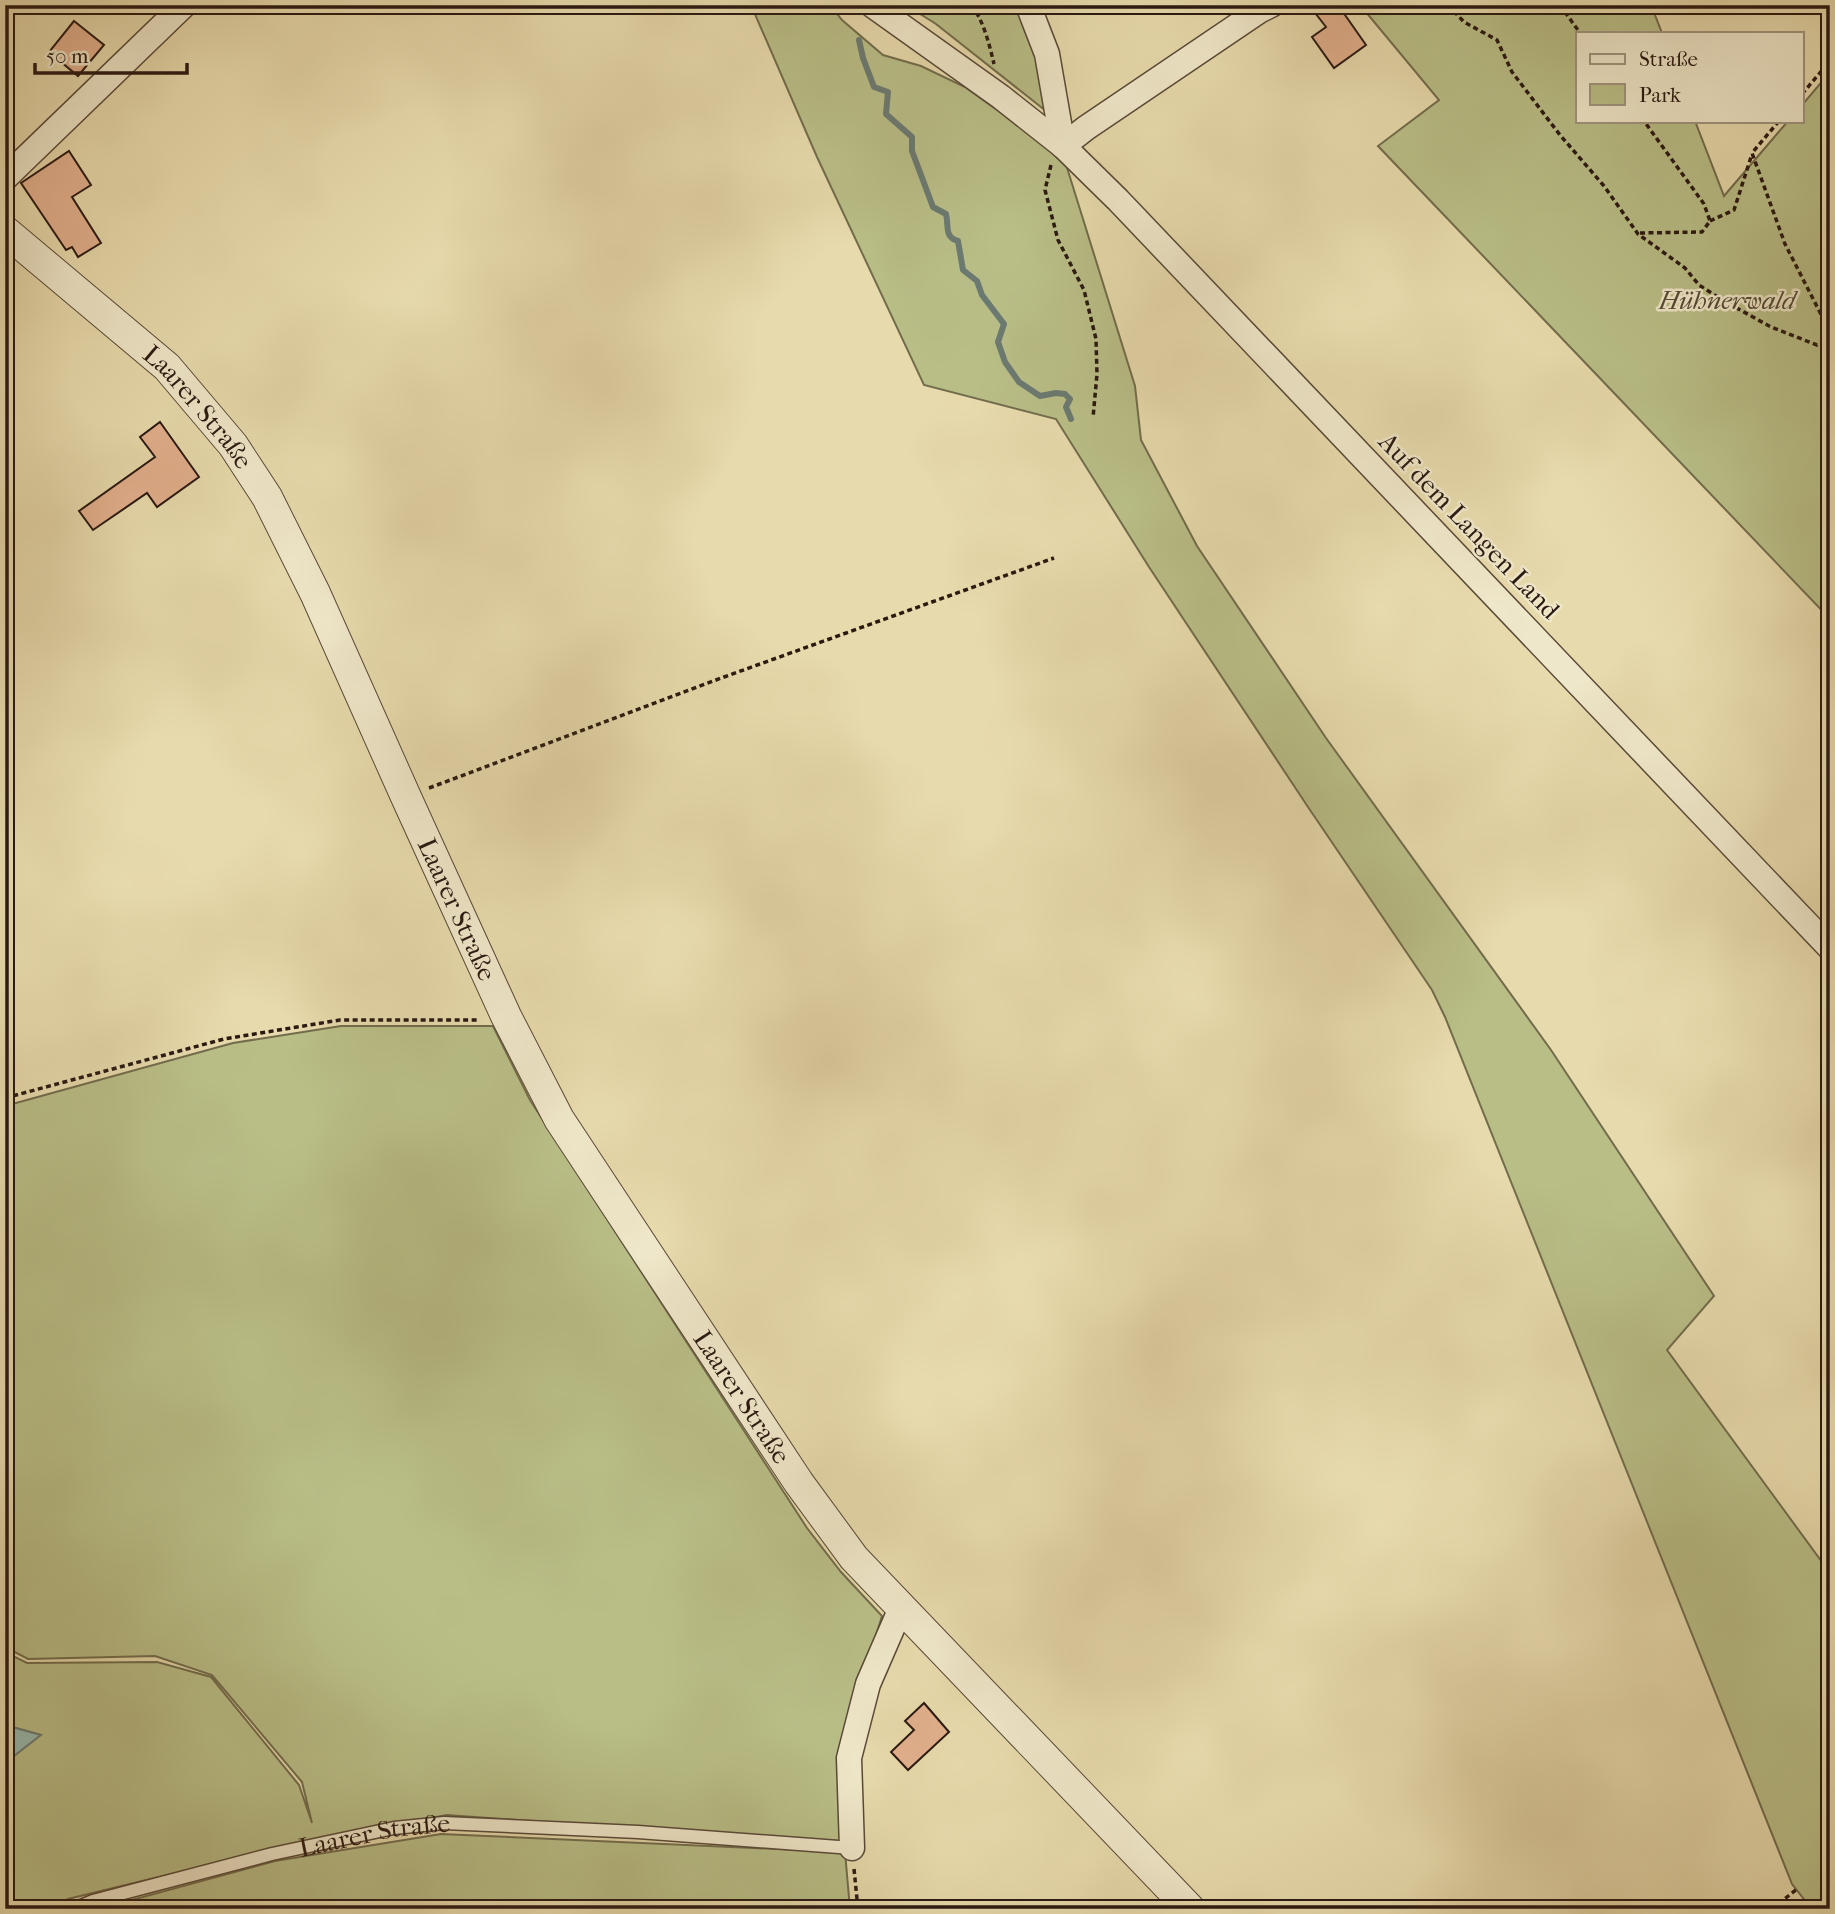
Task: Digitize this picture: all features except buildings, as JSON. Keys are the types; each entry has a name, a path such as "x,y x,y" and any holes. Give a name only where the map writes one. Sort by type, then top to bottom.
{"street":[{"path":"5,178 184,5"},
{"name":"Auf dem Langen Land","path":"872,5 1001,97 1056,141 1128,210 1830,948"},
{"path":"1028,5 1047,54 1056,141 1086,128 1271,5"},
{"name":"Laarer Straße","path":"5,230 167,367 233,445 267,497 315,593 506,1016 559,1119 799,1483 854,1558 1190,1909"},
{"path":"852,1848 849,1758 868,1684 901,1608"}],"lane":[{"name":"Laarer Straße","path":"74,1909 93,1901 272,1854 394,1828 444,1823 638,1832 852,1848"}],"path":[{"path":"972,5 979,15 990,47 1001,97"},
{"path":"1448,5 1464,22 1497,40 1512,72 1560,135 1604,186 1638,233 1685,268 1699,285 1770,327 1817,345 1830,338"},
{"path":"1560,5 1579,32"},
{"path":"1804,92 1830,61"},
{"path":"1645,122 1704,204 1710,221"},
{"path":"1638,233 1702,232 1710,221 1734,210 1752,153 1778,122"},
{"path":"1056,141 1045,190 1058,240 1084,290 1096,339 1097,374 1093,418"},
{"path":"1752,153 1785,244 1830,332"},
{"path":"406,797 724,677 1055,558"},
{"path":"5,1098 224,1039 340,1020 487,1020 506,1016"},
{"path":"852,1848 858,1909"},
{"path":"1772,1909 1797,1889"}],"green space":[{"path":"751,5 830,5 842,20 883,55 921,66 965,87 1064,158 1135,386 1141,440 1197,546 1326,738 1551,1050 1714,1296 1667,1350 1830,1573 1830,1902 1820,1900 1811,1908 1792,1884 1432,990 1149,567 1056,419 924,385 817,157"},
{"path":"906,5 1020,5 1037,57 1051,115 936,24"},
{"name":"Hühnerwald","path":"1360,5 1651,5 1662,32 1576,32 1576,122 1695,122 1724,196 1787,122 1804,122 1804,103 1830,72 1830,619 1378,146 1439,100"},
{"path":"341,1026 493,1026 530,1100 807,1528 841,1572 882,1616 861,1684 843,1843 447,1815 316,1839 68,1899 55,1909 5,1909 5,1763 40,1735 5,1725 5,1652 27,1663 157,1662 211,1677 299,1785 312,1823 302,1782 212,1675 155,1656 28,1659 5,1647 5,1106 233,1043"},
{"path":"441,1834 845,1852 850,1909 127,1909 128,1901 275,1861"}],"water":[{"path":"5,1725 41,1735 5,1763"}],"waterway":[{"path":"859,40 874,87 888,92 886,114 912,137 912,151 933,207 946,214 949,234 958,241 963,270 977,281 982,295 1004,324 998,342 1005,362 1019,382 1040,396 1065,394 1070,399 1066,407 1071,419"}]}
